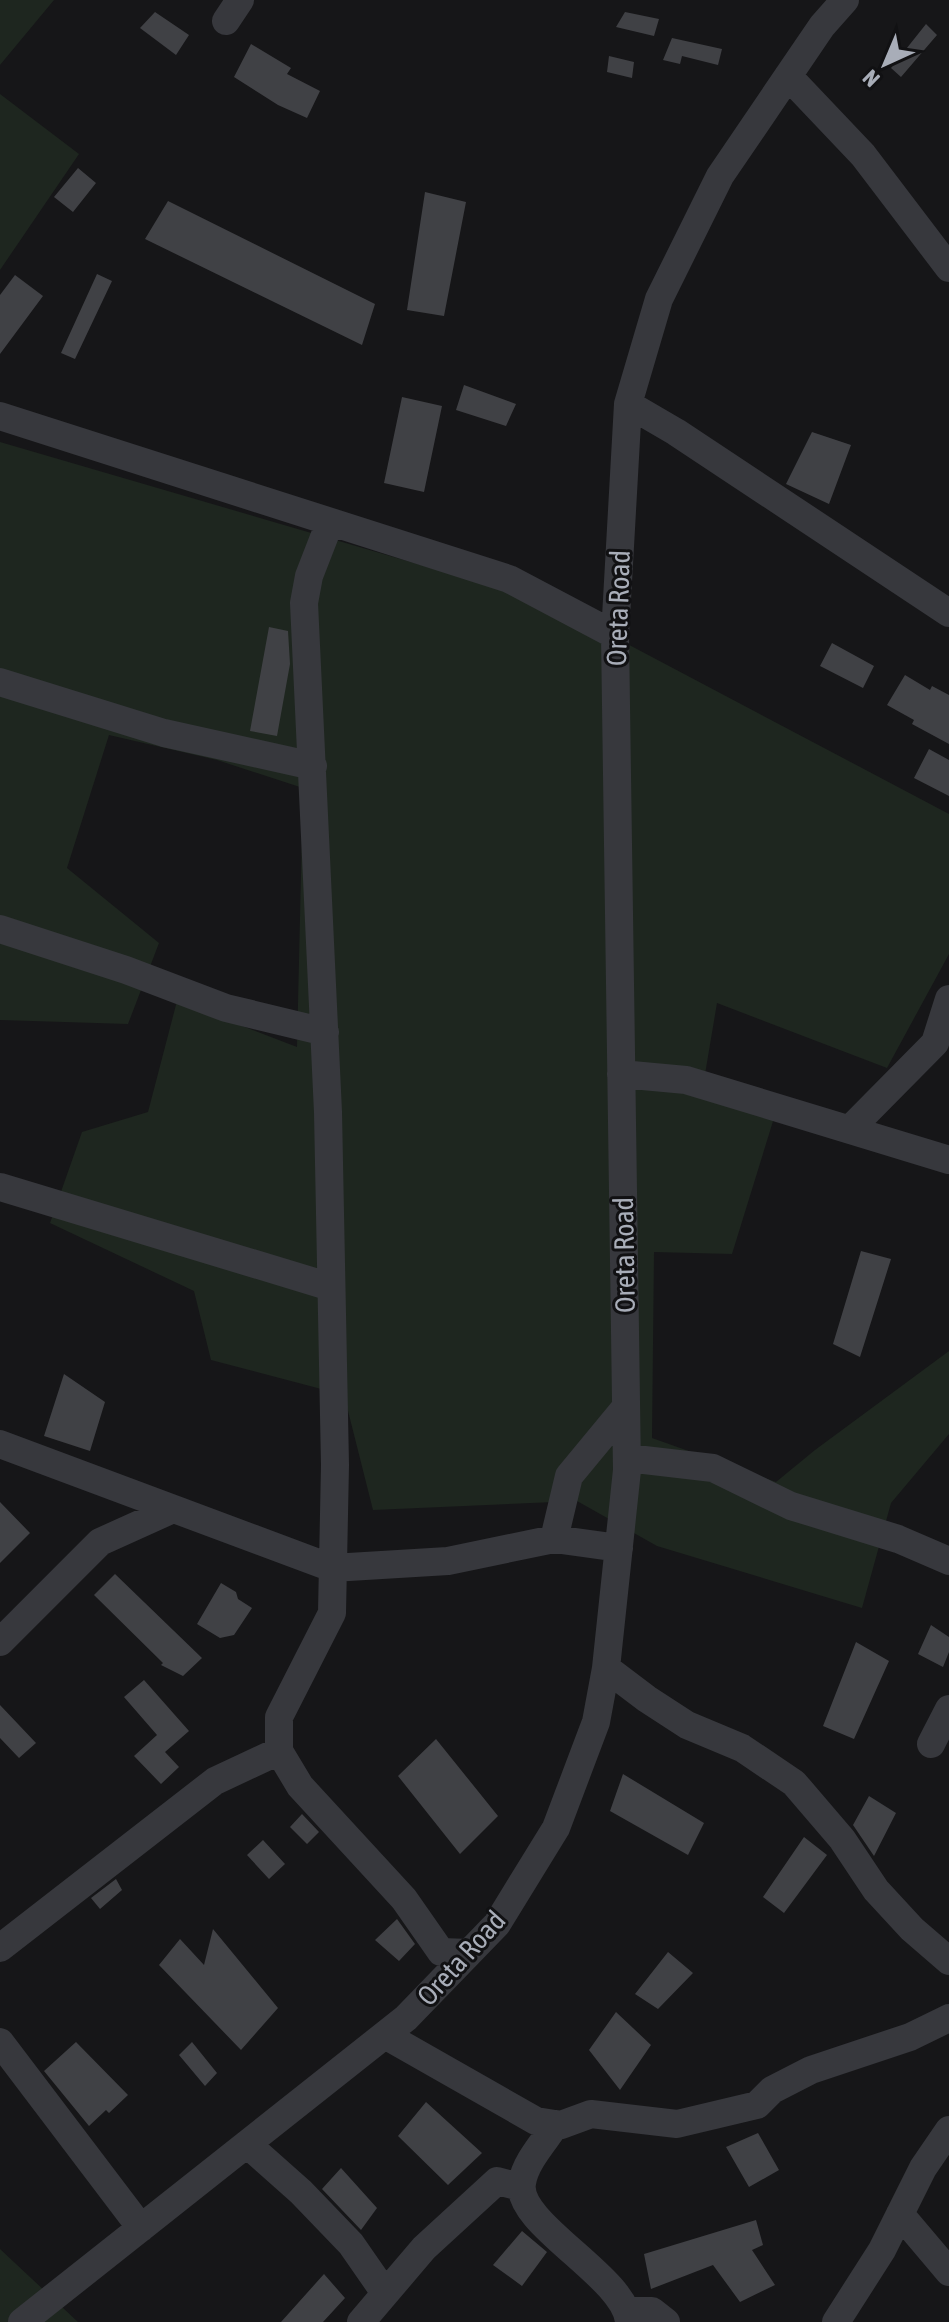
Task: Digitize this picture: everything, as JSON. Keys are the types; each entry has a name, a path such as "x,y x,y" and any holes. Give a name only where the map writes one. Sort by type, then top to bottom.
{"street":[{"name":"Oreta Road","path":"22,2322 406,2018 497,1924 556,1828 596,1722 606,1668 627,1458 615,635 628,404 659,299 720,176 822,26 845,0"},
{"path":"788,76 863,155 949,268"},
{"path":"628,404 676,432 949,613"},
{"path":"0,416 509,579 615,635"},
{"path":"330,522 309,576 304,603 325,1032 335,1465 332,1613 279,1717 279,1751 300,1786 404,1899 441,1952 469,1953"},
{"path":"0,682 164,733 313,766"},
{"path":"0,929 126,970 226,1008 325,1032"},
{"path":"850,1129 935,1043 949,999"},
{"path":"621,1074 686,1080 949,1160"},
{"path":"0,1187 331,1287"},
{"path":"554,1539 569,1476 626,1407"},
{"path":"0,1444 332,1568 448,1561 554,1539 619,1548"},
{"path":"627,1458 713,1468 791,1506 898,1539 949,1561"},
{"path":"0,1642 100,1542 173,1509"},
{"path":"606,1668 687,1725 742,1748 794,1783 842,1839 876,1890 912,1929 949,1961"},
{"path":"931,1744 949,1709"},
{"path":"0,1948 215,1781 279,1751"},
{"path":"385,2035 536,2121 556,2124 591,2114 677,2124 757,2105 772,2090 811,2070 910,2037 949,2018"},
{"path":"0,2042 141,2228"},
{"path":"556,2124 525,2172 520,2187 528,2204 546,2228 619,2296 629,2317 652,2311 666,2322"},
{"path":"836,2322 882,2250 923,2168 949,2130"},
{"path":"247,2144 301,2192 351,2244 385,2293"},
{"path":"361,2322 424,2248 497,2181 520,2187"},
{"path":"900,2214 949,2272"}],"shaded area":[{"path":"0,0 54,0 0,65"},
{"path":"0,94 79,154 0,270"},
{"path":"0,442 548,602 949,814 949,954 887,1068 717,1003 701,1098 774,1118 732,1254 654,1252 652,1438 776,1482 949,1351 949,1434 891,1503 862,1608 657,1546 577,1501 373,1510 344,1395 211,1360 194,1291 50,1223 82,1132 148,1112 177,1001 297,1047 303,788 217,760 109,735 67,868 159,943 128,1024 0,1020"},
{"path":"0,2249 78,2322 0,2322"}],"building":[{"path":"155,12 189,35 176,55 140,28"},
{"path":"625,12 659,19 654,36 616,27"},
{"path":"926,24 937,35 901,77 891,68"},
{"path":"672,38 722,49 718,65 682,56 680,64 663,60"},
{"path":"251,44 291,68 287,74 320,91 307,118 278,105 234,77"},
{"path":"609,56 634,62 632,78 607,72"},
{"path":"78,168 96,183 73,212 54,197"},
{"path":"425,192 466,202 444,316 407,310"},
{"path":"168,201 375,304 362,345 145,239"},
{"path":"97,274 112,281 75,359 61,353"},
{"path":"15,275 43,296 0,354 0,295"},
{"path":"464,385 516,404 506,426 456,410"},
{"path":"402,397 442,406 424,492 384,483"},
{"path":"812,432 851,445 829,504 786,484"},
{"path":"269,627 288,631 290,664 277,736 250,731"},
{"path":"832,643 874,666 863,688 820,666"},
{"path":"905,675 930,690 932,686 949,695 949,744 912,724 914,720 887,705"},
{"path":"929,749 949,760 949,796 914,778"},
{"path":"861,1251 891,1259 860,1357 833,1344"},
{"path":"64,1374 105,1402 90,1451 44,1436"},
{"path":"0,1502 30,1533 0,1563"},
{"path":"115,1574 202,1658 183,1676 161,1665 163,1663 94,1595"},
{"path":"221,1583 236,1592 238,1599 252,1608 234,1635 220,1638 197,1624"},
{"path":"931,1625 949,1637 949,1652 943,1667 918,1654"},
{"path":"856,1642 889,1661 854,1739 823,1726"},
{"path":"144,1680 189,1731 165,1752 179,1767 161,1784 134,1756 157,1735 124,1697"},
{"path":"0,1705 36,1743 19,1758 0,1738"},
{"path":"436,1739 498,1816 460,1854 398,1776"},
{"path":"623,1774 704,1823 688,1855 610,1811"},
{"path":"869,1796 896,1813 874,1856 853,1825"},
{"path":"302,1814 319,1832 307,1844 290,1827"},
{"path":"804,1837 827,1855 784,1913 763,1897"},
{"path":"263,1840 285,1864 269,1879 247,1855"},
{"path":"116,1879 122,1890 100,1909 91,1898"},
{"path":"397,1919 415,1944 399,1961 375,1940"},
{"path":"213,1929 278,2008 241,2050 159,1965 180,1939 204,1965"},
{"path":"668,1952 693,1973 658,2009 635,1994"},
{"path":"616,2012 651,2045 620,2090 589,2050"},
{"path":"76,2042 128,2095 89,2126 44,2071"},
{"path":"192,2042 217,2073 205,2086 179,2055"},
{"path":"426,2102 482,2153 448,2185 398,2136"},
{"path":"758,2133 779,2170 749,2187 726,2147"},
{"path":"341,2168 377,2208 361,2230 322,2189"},
{"path":"756,2220 763,2245 752,2250 775,2285 740,2302 713,2265 651,2289 644,2254"},
{"path":"522,2231 547,2252 522,2286 493,2265"},
{"path":"324,2274 345,2298 323,2322 281,2322"}]}
